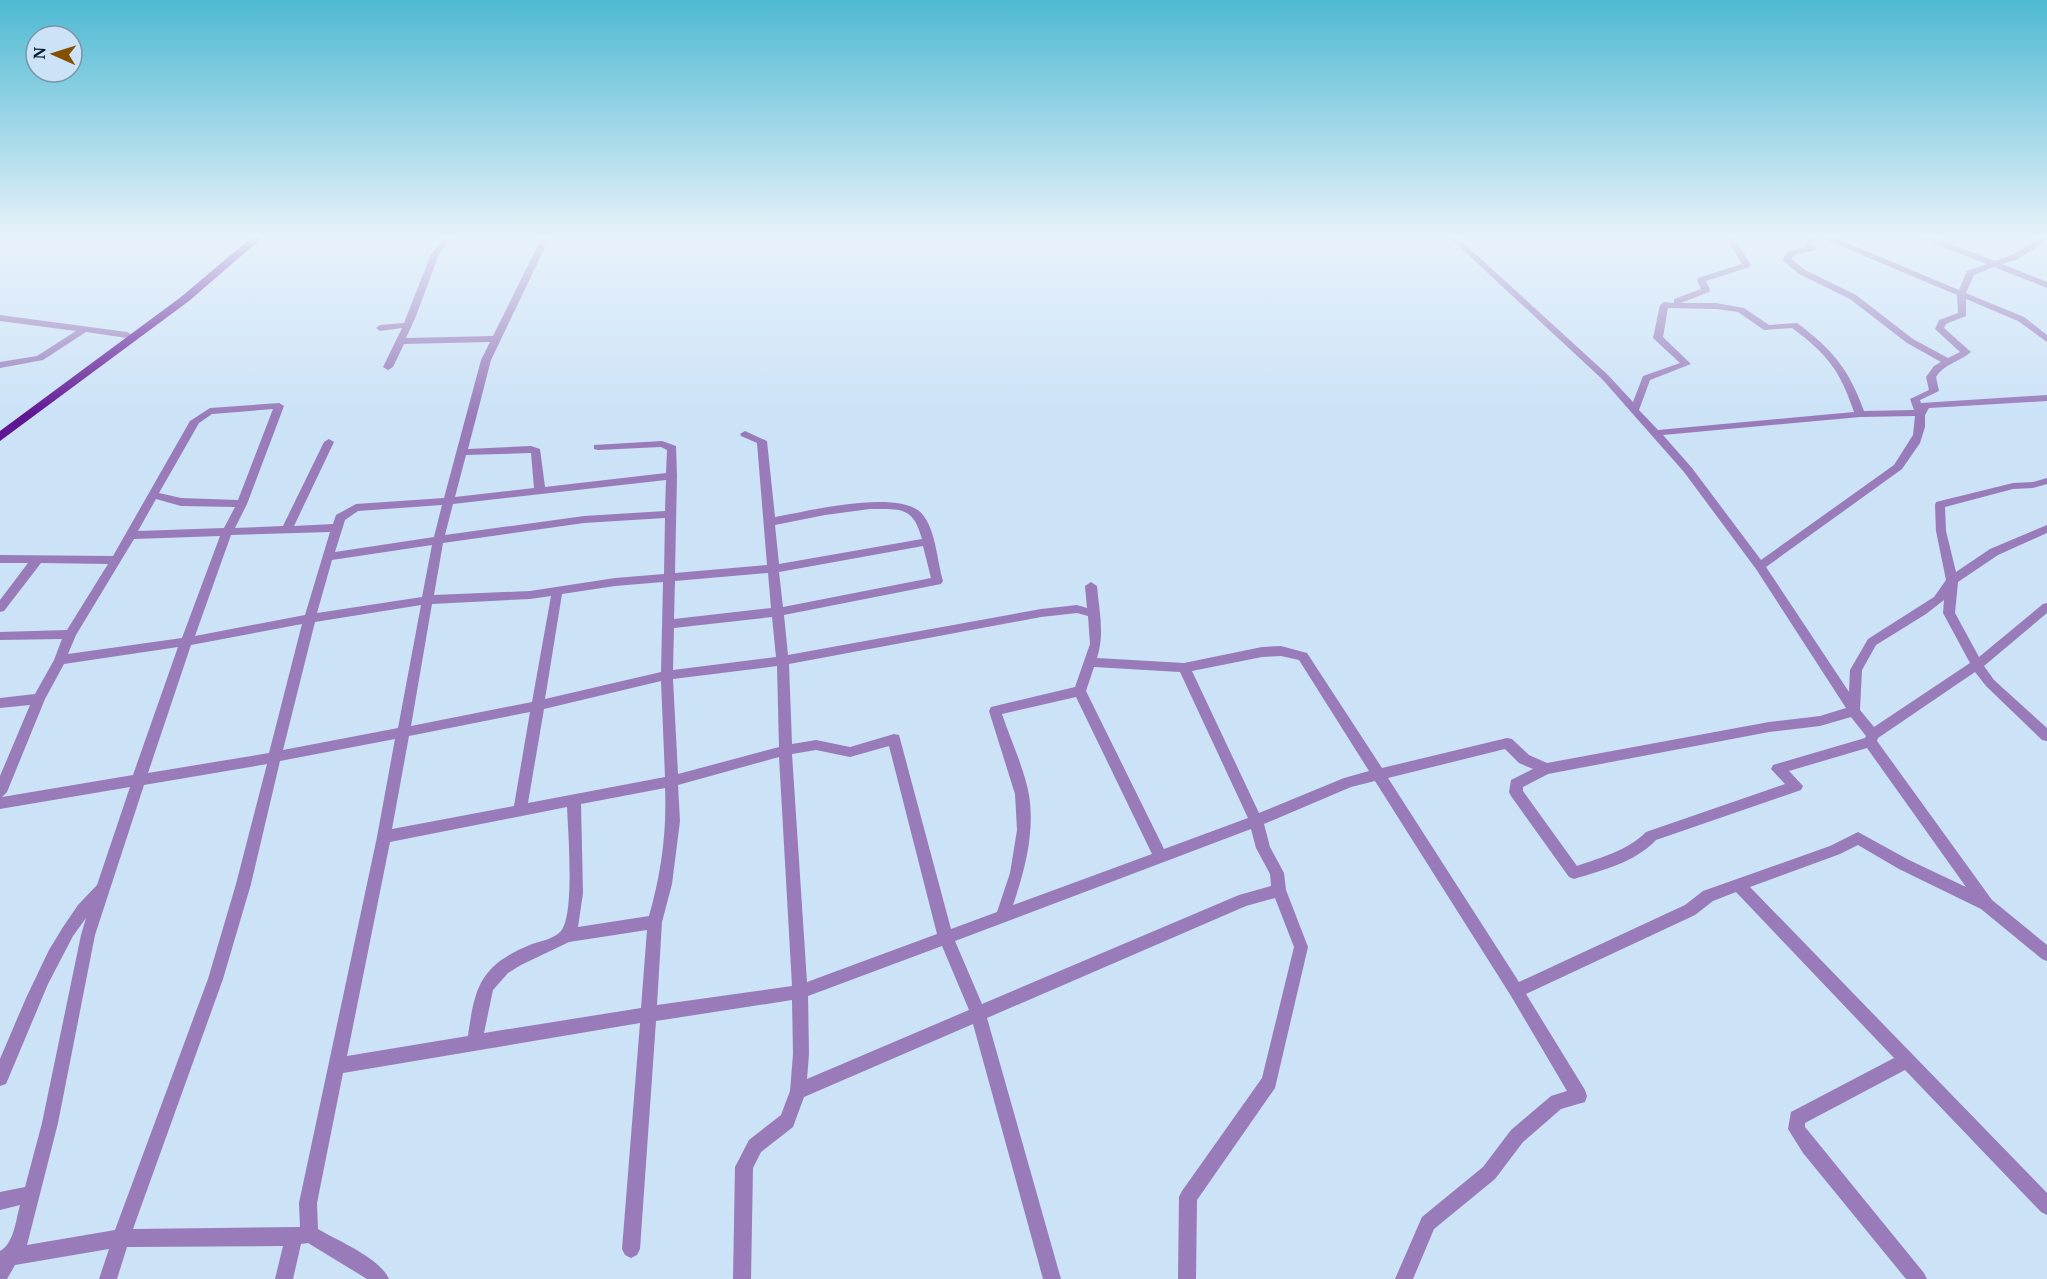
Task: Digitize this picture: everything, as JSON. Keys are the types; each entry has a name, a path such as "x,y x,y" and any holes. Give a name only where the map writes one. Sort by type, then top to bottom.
{"main road":[{"path":"0,428 127,336 175,297"},
{"path":"0,437 188,297"}],"street":[{"path":"388,367 418,297"},
{"path":"284,1279 301,1236 308,1203 384,837 438,542 486,360 517,297"},
{"path":"1516,297 1635,409 1688,470 1731,530 1761,566 1854,711 1987,905"},
{"path":"1664,305 1687,297"},
{"path":"1852,297 1910,341 1949,363"},
{"path":"1922,413 1915,399 1934,392 1931,377 1937,368 1966,352 1939,329 1942,322 1963,314 1961,297"},
{"path":"1967,297 2021,319 2047,339"},
{"path":"1635,409 1646,378 1686,364 1658,338 1664,305"},
{"path":"1664,305 1716,306 1741,310 1767,328 1794,325 1814,339 1847,376 1860,414"},
{"path":"0,318 127,336"},
{"path":"380,328 407,325"},
{"path":"0,365 40,358 83,330"},
{"path":"400,341 496,339"},
{"path":"1761,566 1898,467 1913,447 1925,405 2047,398"},
{"path":"0,792 39,699 60,660 70,634 132,535 195,421 210,411 279,406 242,504 227,532 185,642 138,779 88,935 50,1123 20,1240 2,1263"},
{"path":"1655,433 1860,414 1922,413"},
{"path":"742,1279 744,1167 755,1146 787,1121 798,1091 801,1054 800,992 783,660 762,441 745,434"},
{"path":"286,531 329,442"},
{"path":"598,447 668,444 672,448 667,675 673,821 665,884 655,922 631,1249"},
{"path":"462,452 531,448 536,451 540,491"},
{"path":"108,1279 121,1238 192,1049 229,936 340,518 356,508 449,501 672,476"},
{"path":"2047,481 2034,485 2013,486 1940,505 1941,531 1952,580 1948,613 1977,665 1990,683 2047,736"},
{"path":"153,495 181,502 242,504"},
{"path":"669,624 778,612 937,581 926,542 925,529 917,514 903,505 873,504 770,522"},
{"path":"328,557 438,542 546,523 670,514"},
{"path":"132,535 337,528"},
{"path":"1854,711 1856,670 1872,642 1938,600 1952,580 1994,552 2047,529"},
{"path":"60,660 185,642 312,618 427,600 557,592 615,582 774,569 926,542"},
{"path":"0,559 116,560"},
{"path":"0,608 37,560"},
{"path":"1091,586 1096,644 1080,691 1161,858"},
{"path":"520,810 557,592"},
{"path":"1854,711 1820,721 1769,727 1546,769 1516,784 1516,792 1574,873 1631,853 1651,836 1796,786 1778,770 1872,738 1977,665 2047,607"},
{"path":"0,803 276,757 537,706 667,675 783,660 1041,614 1077,609 1095,614"},
{"path":"0,636 70,634"},
{"path":"1090,662 1184,668 1262,652 1281,651 1303,656 1516,991 1579,1096 1557,1102 1517,1137 1489,1173 1428,1223 1404,1279"},
{"path":"1184,668 1256,821 1263,849 1277,873 1279,890 1301,947 1269,1082 1188,1197 1187,1279"},
{"path":"1002,917 1017,873 1024,830 1020,786 995,711 1080,691"},
{"path":"0,703 39,699"},
{"path":"384,837 671,781 786,750 816,745 850,752 894,739 946,938 978,1013 1052,1279"},
{"path":"335,1066 650,1014 800,992 1161,858 1349,782 1507,743 1524,759 1546,769"},
{"path":"566,936 572,924 576,892 574,800"},
{"path":"1516,991 1690,910 1708,896 1835,850 1858,838 1886,857 1923,872 1987,905 2047,954"},
{"path":"1740,886 2047,1206"},
{"path":"0,1078 62,942 89,903 104,887"},
{"path":"798,1091 1244,900 1279,890"},
{"path":"475,1043 483,986 495,972 566,936 655,922"},
{"path":"1907,1060 1797,1118 1796,1129 1918,1279"},
{"path":"0,1201 32,1194"},
{"path":"2,1263 121,1238 301,1236 370,1269 380,1279"}]}
